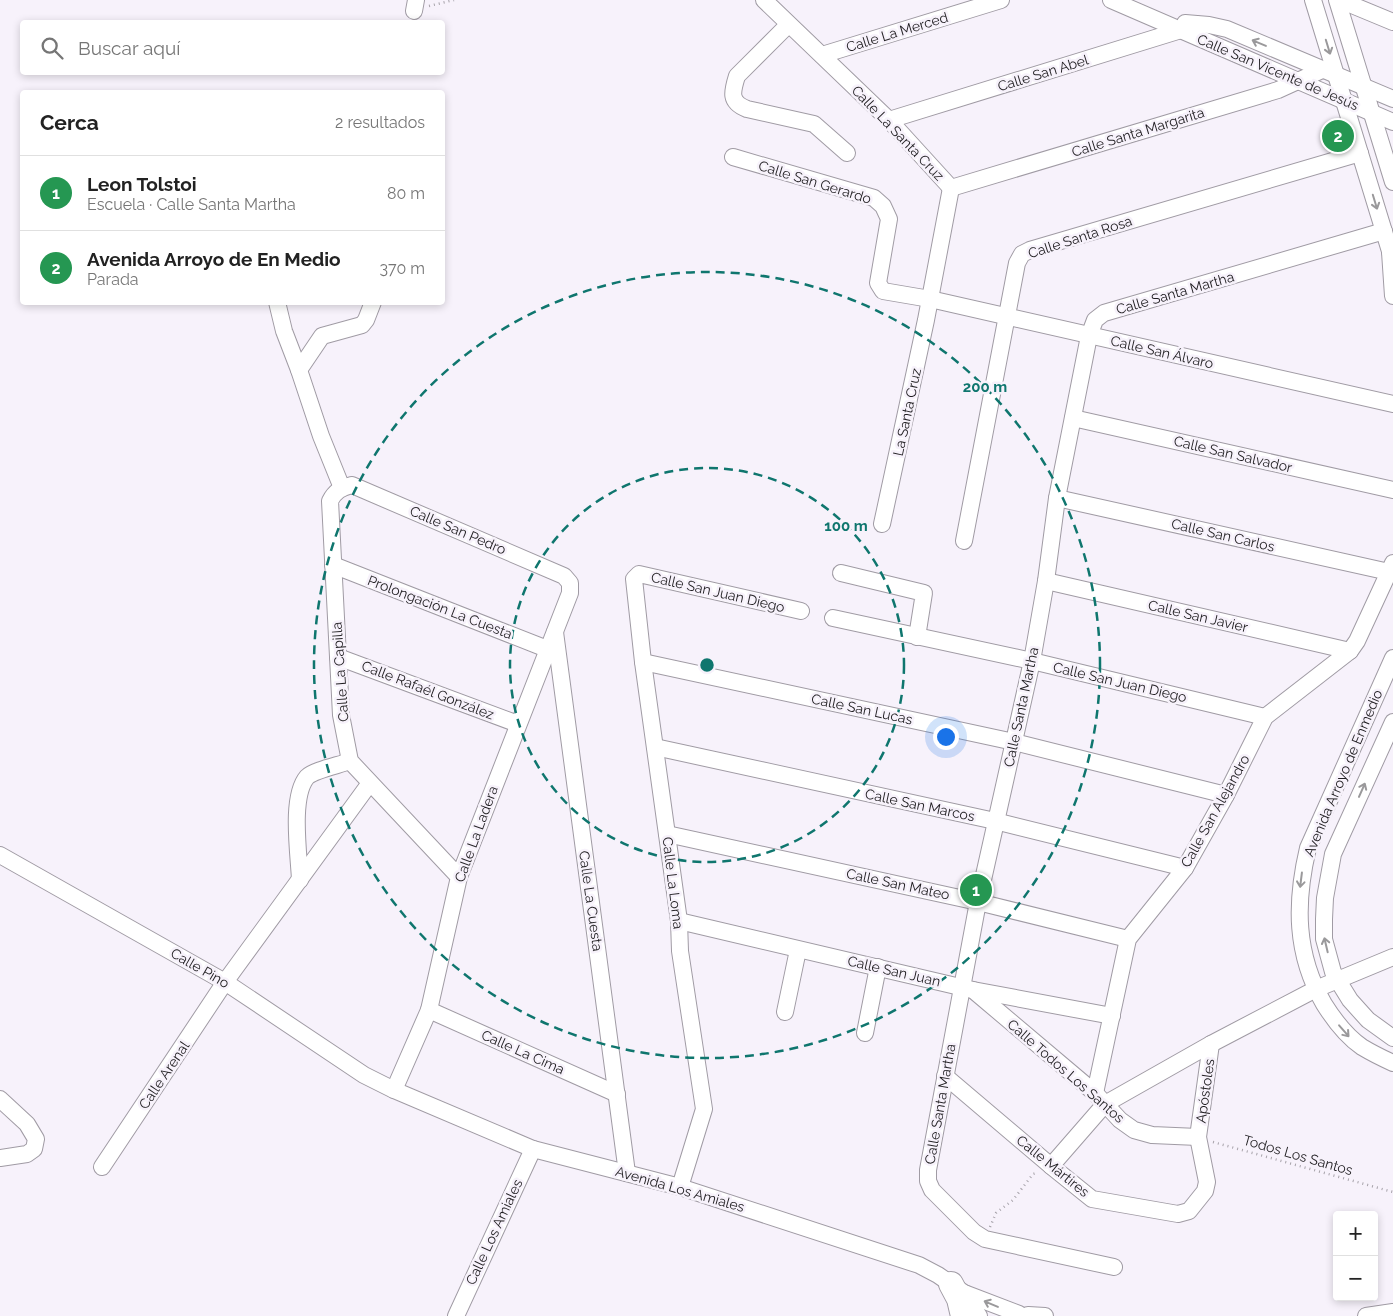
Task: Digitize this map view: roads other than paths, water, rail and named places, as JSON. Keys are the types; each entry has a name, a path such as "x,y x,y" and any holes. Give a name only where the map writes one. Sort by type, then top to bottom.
{"street":[{"name":"Calle La Santa Cruz","path":"764,0 889,120 951,188 930,300"},
{"name":"Calle La Merced","path":"822,55 1001,0"},
{"name":"Calle San Vicente de Jesús","path":"1111,0 1163,22 1188,27 1227,29 1393,99"},
{"path":"1313,0 1329,72 1344,101 1392,256 1393,296"},
{"path":"1338,0 1393,22"},
{"path":"1338,0 1393,182"},
{"path":"788,24 737,76 733,97 738,106 814,124 847,153"},
{"name":"Calle San Vicente de Jesús","path":"1188,27 1299,81 1393,122"},
{"name":"Calle San Abel","path":"889,120 1188,27"},
{"name":"Calle Santa Margarita","path":"951,188 1278,90 1329,72"},
{"name":"Calle Santa Rosa","path":"964,541 1017,263 1022,254 1030,250 1360,153"},
{"name":"Calle San Gerardo","path":"733,156 874,198 883,206 889,219 879,278"},
{"name":"Calle Santa Martha","path":"1114,1267 985,1239 974,1232 932,1190 928,1181 928,1170 945,1076 967,988 978,902 1032,661 1046,581 1057,498 1089,336 1095,320 1104,313 1384,231"},
{"name":"Calle San Álvaro","path":"879,278 878,283 883,290 1393,404"},
{"name":"La Santa Cruz","path":"882,524 930,300"},
{"path":"278,305 284,331 321,436 342,488"},
{"path":"299,370 322,336 362,325 372,305"},
{"name":"Calle San Salvador","path":"1073,418 1393,490"},
{"name":"Calle San Pedro","path":"342,488 352,486 564,576 570,583"},
{"name":"Calle La Capilla","path":"342,488 334,493 330,501 341,715 350,762"},
{"name":"Calle San Carlos","path":"1057,498 1391,567"},
{"name":"Prolongación La Cuesta","path":"333,565 547,649"},
{"name":"Calle San Alejandro","path":"1100,1099 1112,1016 1128,939 1185,868 1226,795 1265,717 1350,651 1357,642 1391,567"},
{"path":"841,573 924,593 916,637"},
{"name":"Calle San Juan Diego","path":"636,576 639,574 802,611"},
{"name":"Calle La Loma","path":"636,576 634,579 643,662 678,921 680,951 704,1109 680,1187"},
{"name":"Calle San Javier","path":"1046,581 1350,651"},
{"name":"Calle La Ladera","path":"394,1090 429,1010 459,877 554,629 570,593 570,583"},
{"name":"Calle San Juan Diego","path":"833,618 1032,661 1265,717"},
{"name":"Calle La Cuesta","path":"554,629 628,1173"},
{"name":"Calle Rafaél González","path":"338,657 518,724"},
{"name":"Avenida Arroyo de Enmedio","path":"1393,658 1308,848 1301,877 1299,906 1300,934 1306,964 1316,989 1331,1014 1348,1036 1368,1050 1393,1063"},
{"name":"Calle San Lucas","path":"643,662 1014,742 1226,795"},
{"name":"Avenida Arroyo de Enmedio","path":"1393,722 1333,854 1325,898 1324,929 1324,939 1337,980 1350,1000 1368,1020 1393,1038"},
{"name":"Calle San Marcos","path":"654,747 995,821 1185,868"},
{"path":"300,880 296,810 300,792 307,777 316,772 350,762 459,877"},
{"name":"Calle Arenal","path":"102,1167 225,982 370,783"},
{"name":"Calle San Mateo","path":"666,834 978,902 1128,939"},
{"name":"Calle Pino","path":"0,855 225,982 364,1075 394,1090"},
{"name":"Calle San Juan","path":"678,921 967,988 1112,1016"},
{"path":"785,1012 798,950"},
{"path":"1051,1166 1100,1099 1212,1044 1316,989 1393,957"},
{"path":"865,1033 878,967"},
{"name":"Calle Todos Los Santos","path":"967,988 1100,1099 1120,1120 1134,1130 1152,1135 1198,1137"},
{"name":"Calle La Cima","path":"429,1010 617,1094"},
{"name":"Apóstoles","path":"1198,1137 1212,1044"},
{"name":"Calle Mártires","path":"945,1076 1092,1199 1178,1214 1189,1211 1205,1191 1207,1182 1198,1137"},
{"name":"Avenida Los Amiales","path":"394,1090 533,1148 680,1187 919,1265 979,1316"},
{"path":"0,1099 27,1124 36,1139 34,1149 27,1154 0,1158"},
{"name":"Calle Los Amiales","path":"456,1316 533,1148"},
{"name":"Avenida Los Amiales","path":"959,1298 1022,1315"},
{"path":"1366,1316 1393,1312"},
{"path":"1022,1315 1045,1316"}],"place":[{"name":"Avenida Arroyo de En Medio","path":"1338,136"},
{"name":"Leon Tolstoi","path":"976,890"}]}
